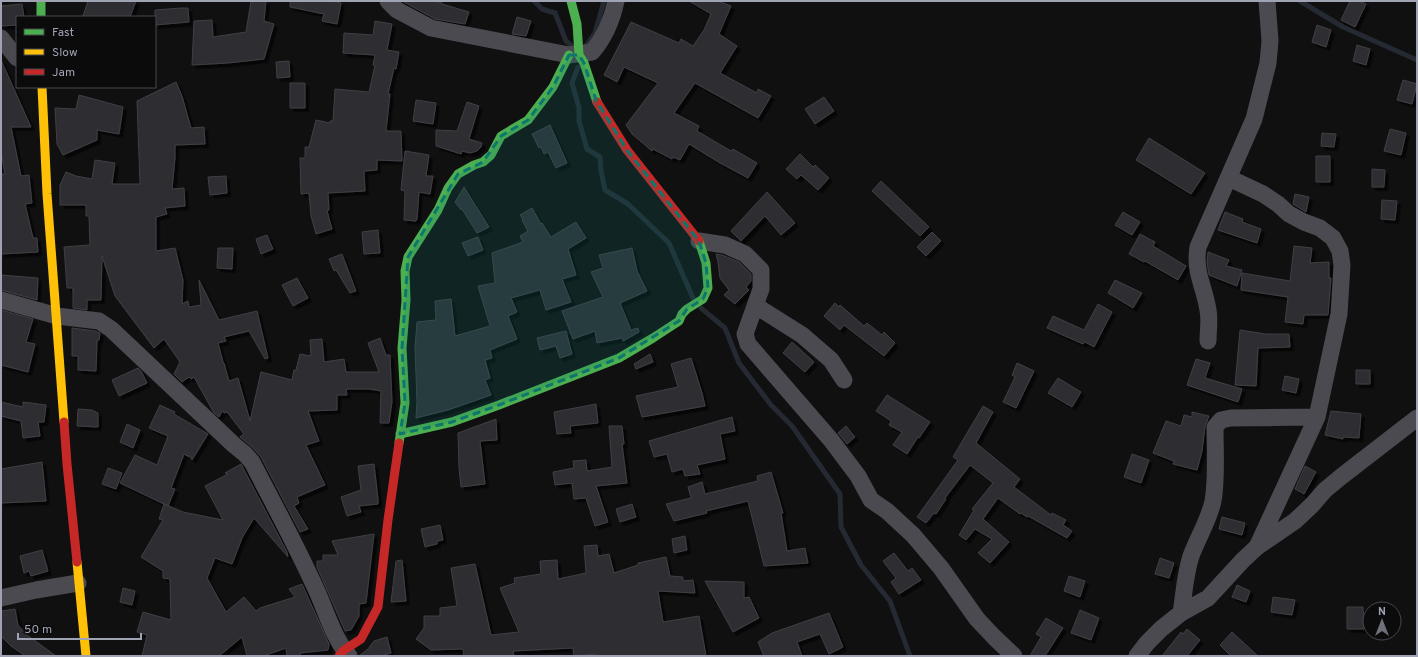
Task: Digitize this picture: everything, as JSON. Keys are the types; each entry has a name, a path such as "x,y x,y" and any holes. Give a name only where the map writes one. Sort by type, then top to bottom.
{"street":[{"path":"41,1 41,16"},
{"path":"388,1 397,10 431,28 574,55 592,52 597,46 607,30 616,1"},
{"path":"1,300 56,316 98,321 111,330 245,454 252,462 303,562 344,654 361,639 378,608 388,520 405,403 402,348 405,315 405,271 408,257 438,210 448,188 458,174 474,165 484,162 491,155 501,136 528,120 553,87 574,55 577,24 571,1"},
{"path":"1208,341 1209,312 1205,294 1198,275 1196,260 1198,246 1254,119 1268,63 1270,41 1267,1"},
{"path":"1,38 16,57"},
{"path":"400,434 452,422 619,358 679,321 682,314 703,299 708,288 706,263 699,241 627,150 596,100 584,63 574,55"},
{"path":"42,88 47,194 67,464 86,656"},
{"path":"1229,178 1263,194 1278,204 1289,214 1320,228 1333,238 1340,251 1342,265 1339,314 1317,417 1257,547"},
{"path":"699,241 725,245 745,254 761,270 761,289 745,334 748,344 831,440 858,476 871,500 887,511 913,535 941,568 977,619 1014,656"},
{"path":"756,306 802,335 831,360 844,380"},
{"path":"1180,613 1191,558 1213,501 1216,458 1215,427 1222,420 1231,418 1317,417"},
{"path":"1137,656 1151,639 1180,613 1208,598 1257,547 1295,521 1312,506 1325,490 1417,418"},
{"path":"1,598 78,583"}],"highlighted area":[{"path":"569,55 579,55 584,63 596,100 627,150 699,241 706,263 708,288 703,299 687,309 679,321 619,358 452,422 400,434 405,403 402,348 408,257 458,174 483,162 501,136 528,120 553,87"}],"building":[{"path":"88,1 136,1 130,16 83,16"},
{"path":"251,1 266,1 264,21 274,24 264,59 192,65 194,21 212,20 213,37 246,32"},
{"path":"290,1 331,1 341,3 337,24 322,21 324,14 290,7"},
{"path":"402,1 435,1 469,12 465,24 435,19"},
{"path":"689,1 718,1 731,6 719,34 737,46 720,73 757,93 758,89 771,96 758,118 695,83 674,113 699,126 697,131 731,151 733,149 757,163 748,178 689,144 680,160 673,157 672,159 653,149 652,151 632,134 626,125 658,83 624,67 617,82 604,75 631,22 679,43 681,39 693,46 704,30 711,14"},
{"path":"1350,1 1359,1 1366,4 1355,27 1341,20"},
{"path":"22,4 24,16 16,16 16,25 1,26 1,6"},
{"path":"188,8 189,22 156,25 155,10"},
{"path":"517,17 531,21 526,36 512,34"},
{"path":"375,21 392,24 387,50 399,52 396,69 394,68 388,94 390,94 386,131 401,131 402,161 377,160 377,170 364,171 365,191 328,193 329,210 327,211 332,229 316,234 311,216 309,193 301,194 300,158 305,158 305,147 309,147 316,120 330,123 330,121 333,121 335,89 369,92 375,65 373,65 375,55 343,53 344,33 373,35"},
{"path":"1317,25 1331,30 1326,47 1312,42"},
{"path":"1357,45 1370,49 1366,65 1353,61"},
{"path":"1,60 31,127 11,127 21,176 29,175 32,203 25,204 33,238 37,238 38,252 1,254 1,174 5,174 1,151"},
{"path":"289,61 290,77 277,78 276,62"},
{"path":"1403,80 1417,84 1412,104 1397,100"},
{"path":"176,82 182,96 191,128 204,127 205,144 175,145 172,189 184,188 185,206 165,208 167,214 156,217 156,251 175,248 183,280 182,304 188,301 189,307 201,305 199,280 219,320 257,311 268,358 265,359 249,331 224,337 226,341 218,343 222,362 224,363 229,381 238,378 250,421 261,372 292,380 300,354 311,356 310,340 322,339 324,362 344,359 346,372 379,372 368,343 380,338 386,355 390,355 392,402 389,423 380,423 381,391 369,389 346,389 347,395 337,395 337,410 308,411 319,441 306,445 325,485 297,497 299,503 294,506 308,529 300,532 261,457 240,437 244,434 227,412 224,413 222,411 219,417 214,413 194,377 191,379 189,377 182,382 174,374 180,362 164,339 154,348 115,296 102,256 101,300 87,300 87,310 73,308 73,288 67,288 64,247 90,245 89,216 86,216 86,205 60,205 60,185 66,172 76,176 92,179 95,160 115,163 112,184 140,184 137,101"},
{"path":"290,83 305,83 305,108 290,108"},
{"path":"79,95 123,107 119,134 97,130 97,140 63,155 57,144 55,108 76,109"},
{"path":"824,97 834,111 815,124 805,109"},
{"path":"416,100 436,103 433,124 413,121"},
{"path":"467,102 479,106 469,139 482,143 481,147 477,151 470,153 462,151 461,154 436,146 436,130 457,131"},
{"path":"550,125 567,163 556,168 548,152 544,154 541,147 539,148 532,134"},
{"path":"1390,129 1406,133 1401,155 1384,151"},
{"path":"1322,133 1336,134 1334,147 1321,146"},
{"path":"1149,138 1205,173 1191,194 1136,160"},
{"path":"405,151 429,155 426,176 433,176 430,194 419,192 416,221 404,220 405,191 401,190"},
{"path":"800,154 813,167 815,165 829,178 818,190 801,175 797,179 786,169"},
{"path":"1316,156 1330,156 1330,182 1316,182"},
{"path":"1372,169 1385,170 1384,187 1372,187"},
{"path":"226,176 227,193 210,195 208,177"},
{"path":"881,181 929,227 920,236 872,191"},
{"path":"464,187 489,227 477,233 462,209 461,210 455,202"},
{"path":"767,192 795,223 781,235 765,216 741,241 731,231"},
{"path":"1295,194 1309,197 1306,212 1293,204"},
{"path":"1382,200 1397,201 1395,220 1381,219"},
{"path":"532,208 541,224 542,223 551,237 576,222 586,238 568,249 576,275 562,279 571,302 546,310 540,290 511,298 517,312 508,316 517,339 490,350 492,358 485,360 490,378 485,380 491,395 448,410 416,418 417,402 415,348 417,322 436,320 435,301 451,299 455,336 490,326 478,286 495,283 492,253 523,242 520,236 528,231 520,215"},
{"path":"1123,212 1140,222 1132,235 1115,225"},
{"path":"1225,212 1243,219 1242,222 1261,229 1257,243 1218,230"},
{"path":"378,230 380,253 364,254 362,232"},
{"path":"932,232 941,241 926,256 917,247"},
{"path":"1140,234 1155,242 1153,246 1186,266 1178,280 1145,261 1144,262 1129,254"},
{"path":"267,235 273,249 261,254 256,239"},
{"path":"478,237 483,250 468,256 462,243"},
{"path":"1294,246 1312,248 1310,263 1329,262 1329,278 1331,278 1328,315 1304,315 1303,324 1285,322 1288,297 1241,290 1242,273 1290,281"},
{"path":"218,248 233,248 232,269 217,268"},
{"path":"632,248 637,271 647,291 620,303 631,330 638,328 639,332 623,341 622,338 597,343 595,331 573,339 562,311 603,297 591,272 603,268 599,255"},
{"path":"1208,252 1229,260 1226,266 1242,270 1237,286 1209,275 1207,263"},
{"path":"342,254 356,291 350,293 336,270 334,271 329,259"},
{"path":"716,254 739,262 751,274 751,281 746,287 749,290 735,304 724,295 729,290 720,278"},
{"path":"1,275 38,278 37,300 1,290"},
{"path":"297,278 308,298 293,306 282,285"},
{"path":"1115,280 1142,293 1133,308 1108,293"},
{"path":"835,303 839,307 840,305 864,326 867,323 882,335 884,332 895,343 884,356 844,325 840,330 824,316"},
{"path":"1098,304 1112,312 1094,347 1085,342 1083,344 1047,328 1053,316 1084,330"},
{"path":"1,310 33,319 26,342 35,344 28,372 1,365"},
{"path":"72,328 100,333 99,340 97,340 96,371 78,370 78,356 72,356"},
{"path":"1240,330 1266,334 1289,334 1290,347 1258,348 1256,386 1235,385"},
{"path":"566,331 572,354 560,358 556,346 540,350 537,338"},
{"path":"792,342 814,362 805,372 783,353"},
{"path":"650,354 653,362 636,369 634,364"},
{"path":"691,358 705,406 642,417 636,396 678,387 671,364"},
{"path":"1196,359 1210,363 1205,378 1242,389 1238,402 1187,385"},
{"path":"1017,363 1034,371 1016,408 1003,402 1015,377 1012,375"},
{"path":"138,368 147,383 119,396 112,380"},
{"path":"1356,370 1370,370 1370,384 1356,384"},
{"path":"1285,376 1299,379 1296,393 1282,390"},
{"path":"1058,378 1081,392 1072,407 1048,393"},
{"path":"887,395 930,422 907,454 893,445 902,432 889,425 891,421 876,411"},
{"path":"1,402 23,407 23,402 46,405 44,422 38,422 40,436 23,438 21,421 1,416"},
{"path":"596,404 598,423 570,426 571,433 557,434 554,412"},
{"path":"160,405 175,412 174,414 208,434 192,460 189,455 189,457 184,454 171,488 175,489 168,506 120,483 135,455 157,465 168,436 149,428"},
{"path":"983,406 993,412 976,443 1020,479 1014,487 1051,515 1052,513 1066,520 1063,525 1072,531 1067,538 1028,516 1027,517 1021,513 1020,514 998,498 983,519 1009,542 990,563 978,553 992,539 975,529 966,540 959,535 974,510 972,509 993,483 970,465 945,498 946,499 936,514 934,513 926,523 917,517 958,460 953,457"},
{"path":"78,409 92,410 98,413 98,427 77,426"},
{"path":"1331,411 1361,414 1359,438 1343,437 1343,439 1325,435"},
{"path":"1192,412 1209,416 1205,427 1202,451 1197,470 1173,464 1174,461 1153,453 1166,421 1181,426 1184,415 1192,417"},
{"path":"732,417 735,431 720,434 725,459 697,465 700,474 685,476 683,469 672,472 667,454 654,457 649,441"},
{"path":"496,419 497,440 480,441 485,484 461,487 458,433"},
{"path":"127,424 140,430 133,448 120,442"},
{"path":"609,426 622,426 624,444 622,444 627,483 596,486 608,522 595,526 586,498 574,499 572,483 555,485 553,472 574,468 573,461 586,460 587,471 612,467"},
{"path":"846,426 855,437 847,444 838,433"},
{"path":"1132,454 1149,460 1141,483 1124,477"},
{"path":"42,462 46,501 1,503 1,469"},
{"path":"241,464 287,552 288,557 254,518 242,538 232,564 215,558 207,578 226,612 244,597 256,611 260,608 295,597 289,589 302,584 329,644 328,650 300,653 300,656 287,656 286,648 263,656 247,656 242,637 219,656 142,656 147,635 137,632 143,612 171,620 170,579 163,578 163,571 141,557 163,520 159,519 164,504 183,512 223,520 205,486 228,474 225,473"},
{"path":"374,464 378,504 359,506 361,512 347,516 341,497 361,490 358,466"},
{"path":"1305,466 1316,472 1304,494 1295,489"},
{"path":"108,468 122,473 116,489 102,484"},
{"path":"771,472 783,513 781,513 787,551 805,548 808,563 764,566 748,501 706,511 707,513 674,521 666,504 691,498 688,487 702,482 705,494 758,481 757,476"},
{"path":"632,504 636,517 620,522 616,509"},
{"path":"1222,517 1245,523 1242,535 1219,529"},
{"path":"440,525 443,540 437,541 437,544 425,547 421,529"},
{"path":"374,534 366,603 359,604 359,616 351,630 345,631 317,567 317,561 323,561 323,555 338,555 332,541"},
{"path":"685,536 687,550 674,553 672,539"},
{"path":"597,545 598,556 609,554 614,573 638,565 638,563 666,557 670,576 683,577 683,581 693,580 695,593 658,591 663,622 699,616 706,656 595,656 596,654 574,656 573,648 513,651 514,656 464,656 463,649 431,650 416,639 424,628 424,616 440,616 440,608 457,606 451,568 475,564 491,635 519,632 500,588 515,583 514,578 541,574 540,561 557,560 558,579 586,573 584,546"},
{"path":"42,550 48,571 31,576 29,571 24,573 20,556"},
{"path":"894,553 908,571 912,568 921,580 899,594 891,582 896,578 883,561"},
{"path":"1160,558 1174,563 1169,578 1155,574"},
{"path":"402,560 406,601 391,602 396,561"},
{"path":"1069,576 1085,581 1080,597 1064,591"},
{"path":"705,581 744,582 744,598 749,597 759,618 733,632"},
{"path":"1237,585 1250,591 1246,602 1232,597"},
{"path":"123,588 135,591 132,605 120,602"},
{"path":"1273,597 1295,600 1292,615 1271,612"},
{"path":"1347,607 1362,607 1362,629 1347,629"},
{"path":"15,609 18,625 27,635 56,656 25,656 11,646 1,636 1,611"},
{"path":"1080,610 1099,618 1091,640 1071,633"},
{"path":"829,613 843,647 829,654 820,634 797,642 802,656 764,656 758,642 772,633"},
{"path":"1046,618 1063,628 1045,656 1030,656 1041,637 1036,634"},
{"path":"1187,629 1200,640 1187,656 1162,656 1181,632 1183,634"},
{"path":"1232,632 1258,656 1231,656 1220,645"},
{"path":"387,637 391,653 380,656 359,656 368,649 374,641"}],"waterway":[{"path":"534,1 542,9 555,13 566,41 572,46"},
{"path":"586,46 595,33 604,1"},
{"path":"1300,1 1343,27 1417,60"},
{"path":"578,67 572,83 579,108 579,121 587,149 600,157 605,190 628,204 669,243 693,298"},
{"path":"701,308 725,328 739,363 771,405 792,426 840,494 841,527 861,565 890,601 910,656"}],"traffic: fast":[{"path":"41,1 41,16"},
{"path":"571,1 577,24 579,55 584,63 597,102"},
{"path":"399,443 405,403 402,348 406,300 405,271 408,257 438,210 448,188 458,174 483,162 491,155 501,136 528,120 553,87 569,55"},
{"path":"400,434 452,422 499,405 619,358 653,338 679,321 682,314 687,309 703,299 708,288 706,263 699,241"}],"traffic: slow":[{"path":"42,88 47,194 64,422"},
{"path":"77,562 86,656"}],"traffic: jam":[{"path":"597,102 627,150 699,241"},
{"path":"64,422 77,562"},
{"path":"339,656 344,650 361,639 378,607 399,443"}]}
